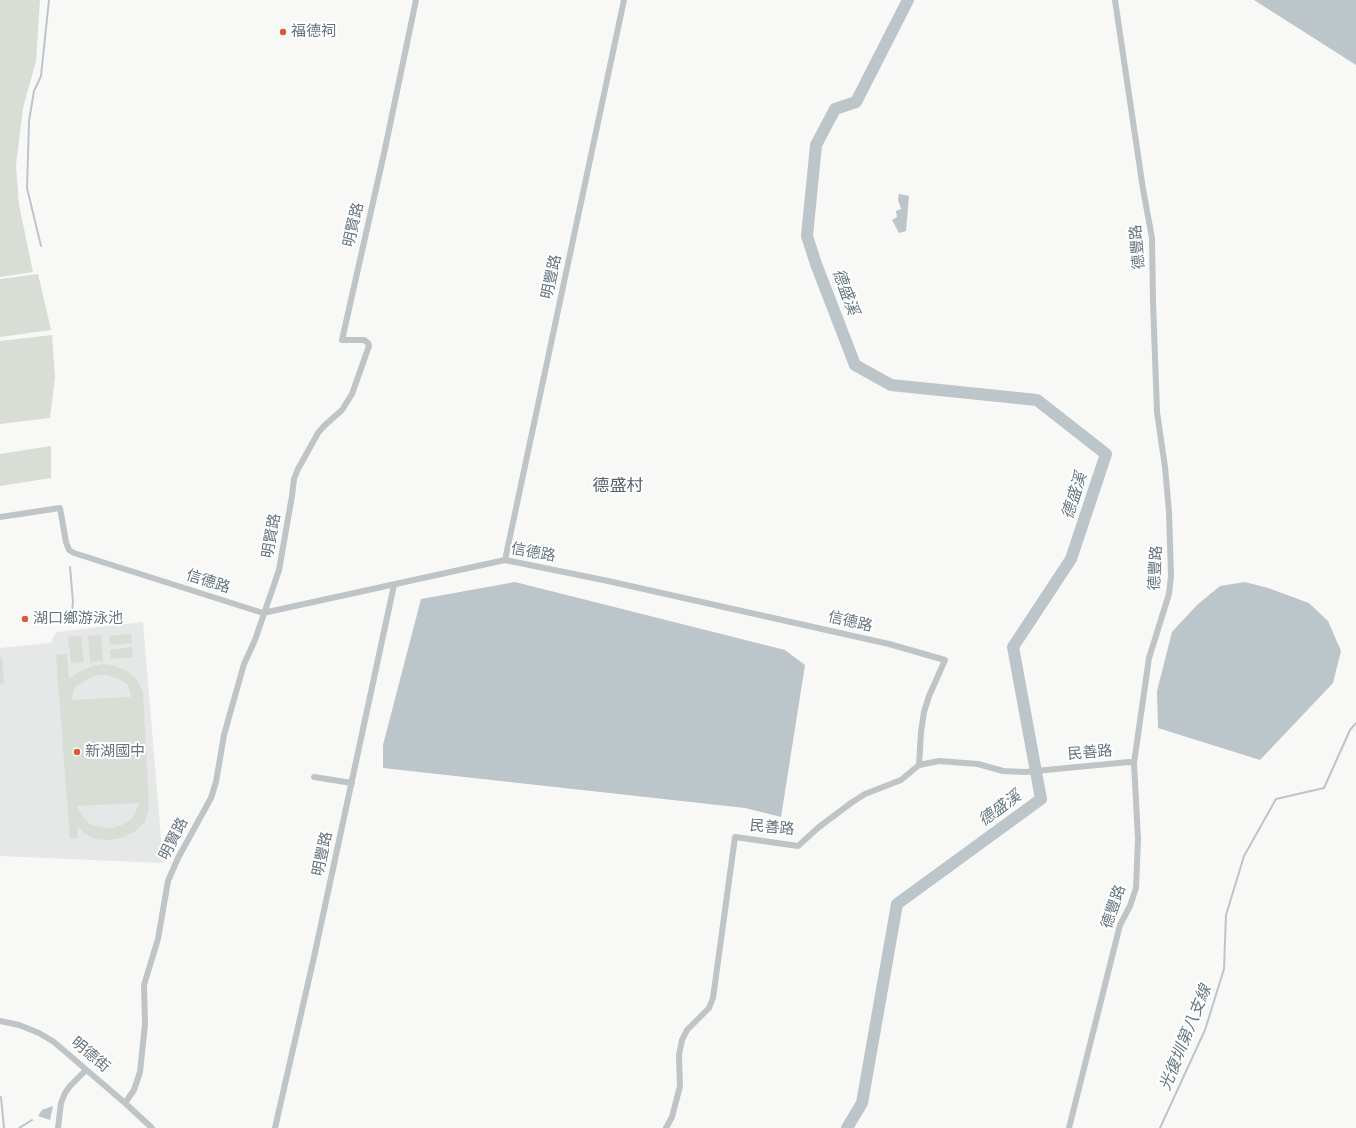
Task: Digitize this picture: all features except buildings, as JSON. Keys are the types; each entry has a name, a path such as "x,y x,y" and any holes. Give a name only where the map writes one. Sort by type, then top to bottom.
{"street":[{"name":"明賢路","path":"125,1102 134,1090 140,1072 145,1024 144,985 158,939 168,882 178,858 211,798 216,782 224,735 232,704 244,664 255,640 279,570 294,479 318,433 342,410 352,394 369,346 364,340 342,340 416,0"},
{"name":"明豐路","path":"505,560 624,0"},
{"name":"德豐路","path":"1069,1128 1120,925 1130,906 1136,888 1138,839 1134,763 1149,658 1169,594 1171,576 1171,551 1165,467 1157,412 1152,238 1143,189 1115,0"},
{"name":"信德路","path":"0,517 60,508 66,542 69,550 74,553 263,613 505,560 608,581 889,644 945,660 929,696 924,712 919,765"},
{"name":"明豐路","path":"275,1128 314,957 394,584"},
{"name":"民善路","path":"666,1128 672,1117 680,1086 679,1055 682,1040 687,1030 709,1008 713,998 735,838 798,846 819,827 865,794 901,780 919,765 939,761 978,764 1003,770 1030,772 1134,763"},
{"path":"314,778 352,783"},
{"name":"明德街","path":"0,1021 19,1025 39,1032 54,1042 125,1102 152,1128"},
{"path":"58,1128 61,1103 65,1093 86,1070"}],"shaded area":[{"path":"0,0 40,0 36,61 23,108 16,165 19,205 33,272 0,277"},
{"path":"1254,0 1356,0 1356,65"},
{"path":"899,194 909,196 906,231 899,233 892,220 897,217 896,211 901,209 898,200"},
{"path":"38,274 51,330 0,337 0,279"},
{"path":"52,335 55,378 50,418 0,424 0,341"},
{"path":"51,446 51,478 0,486 0,454"},
{"path":"515,582 785,650 805,665 781,817 745,808 383,768 383,745 421,599"},
{"path":"1245,582 1268,588 1309,603 1328,621 1341,651 1333,683 1260,760 1158,728 1157,691 1172,632 1197,605 1220,586"},
{"name":"新湖國中","path":"143,622 163,863 0,856 0,648 51,643 56,632"},
{"path":"131,634 132,643 110,645 109,636"},
{"path":"101,635 103,661 90,662 88,636"},
{"path":"81,636 84,662 71,663 68,637"},
{"path":"132,647 133,657 111,659 110,650"},
{"path":"67,654 69,678 92,666 103,664 115,666 127,671 137,680 143,693 149,807 145,822 134,832 121,838 109,840 96,839 85,834 77,826 78,838 70,839 56,655","holes":["95,675 107,675 119,679 128,685 131,697 71,700 75,687","139,803 135,814 130,820 122,825 112,828 90,824 82,816 77,806"]},
{"path":"0,657 2,657 4,683 0,684"},
{"path":"53,1106 50,1120 38,1116 42,1110"}],"waterway":[{"path":"41,246 27,188 29,121 34,91 41,76 49,0"},
{"name":"德盛溪","path":"847,1128 862,1103 897,904 1041,799 1013,647 1071,559 1106,454 1037,400 891,385 855,365 816,264 807,236 816,145 835,109 856,102 908,0"},
{"path":"70,567 73,602 71,624"},
{"name":"光復圳第八支線","path":"1160,1128 1205,1030 1224,969 1226,915 1244,856 1276,799 1324,788 1350,730 1356,723"},
{"path":"1,1097 4,1128"},
{"path":"19,1128 32,1120"}],"place":[{"name":"福德祠","path":"283,32"},
{"name":"湖口鄉游泳池","path":"25,619"},
{"name":"新湖國中","path":"77,752"}],"district":[{"name":"德盛村","path":"618,486"}]}
